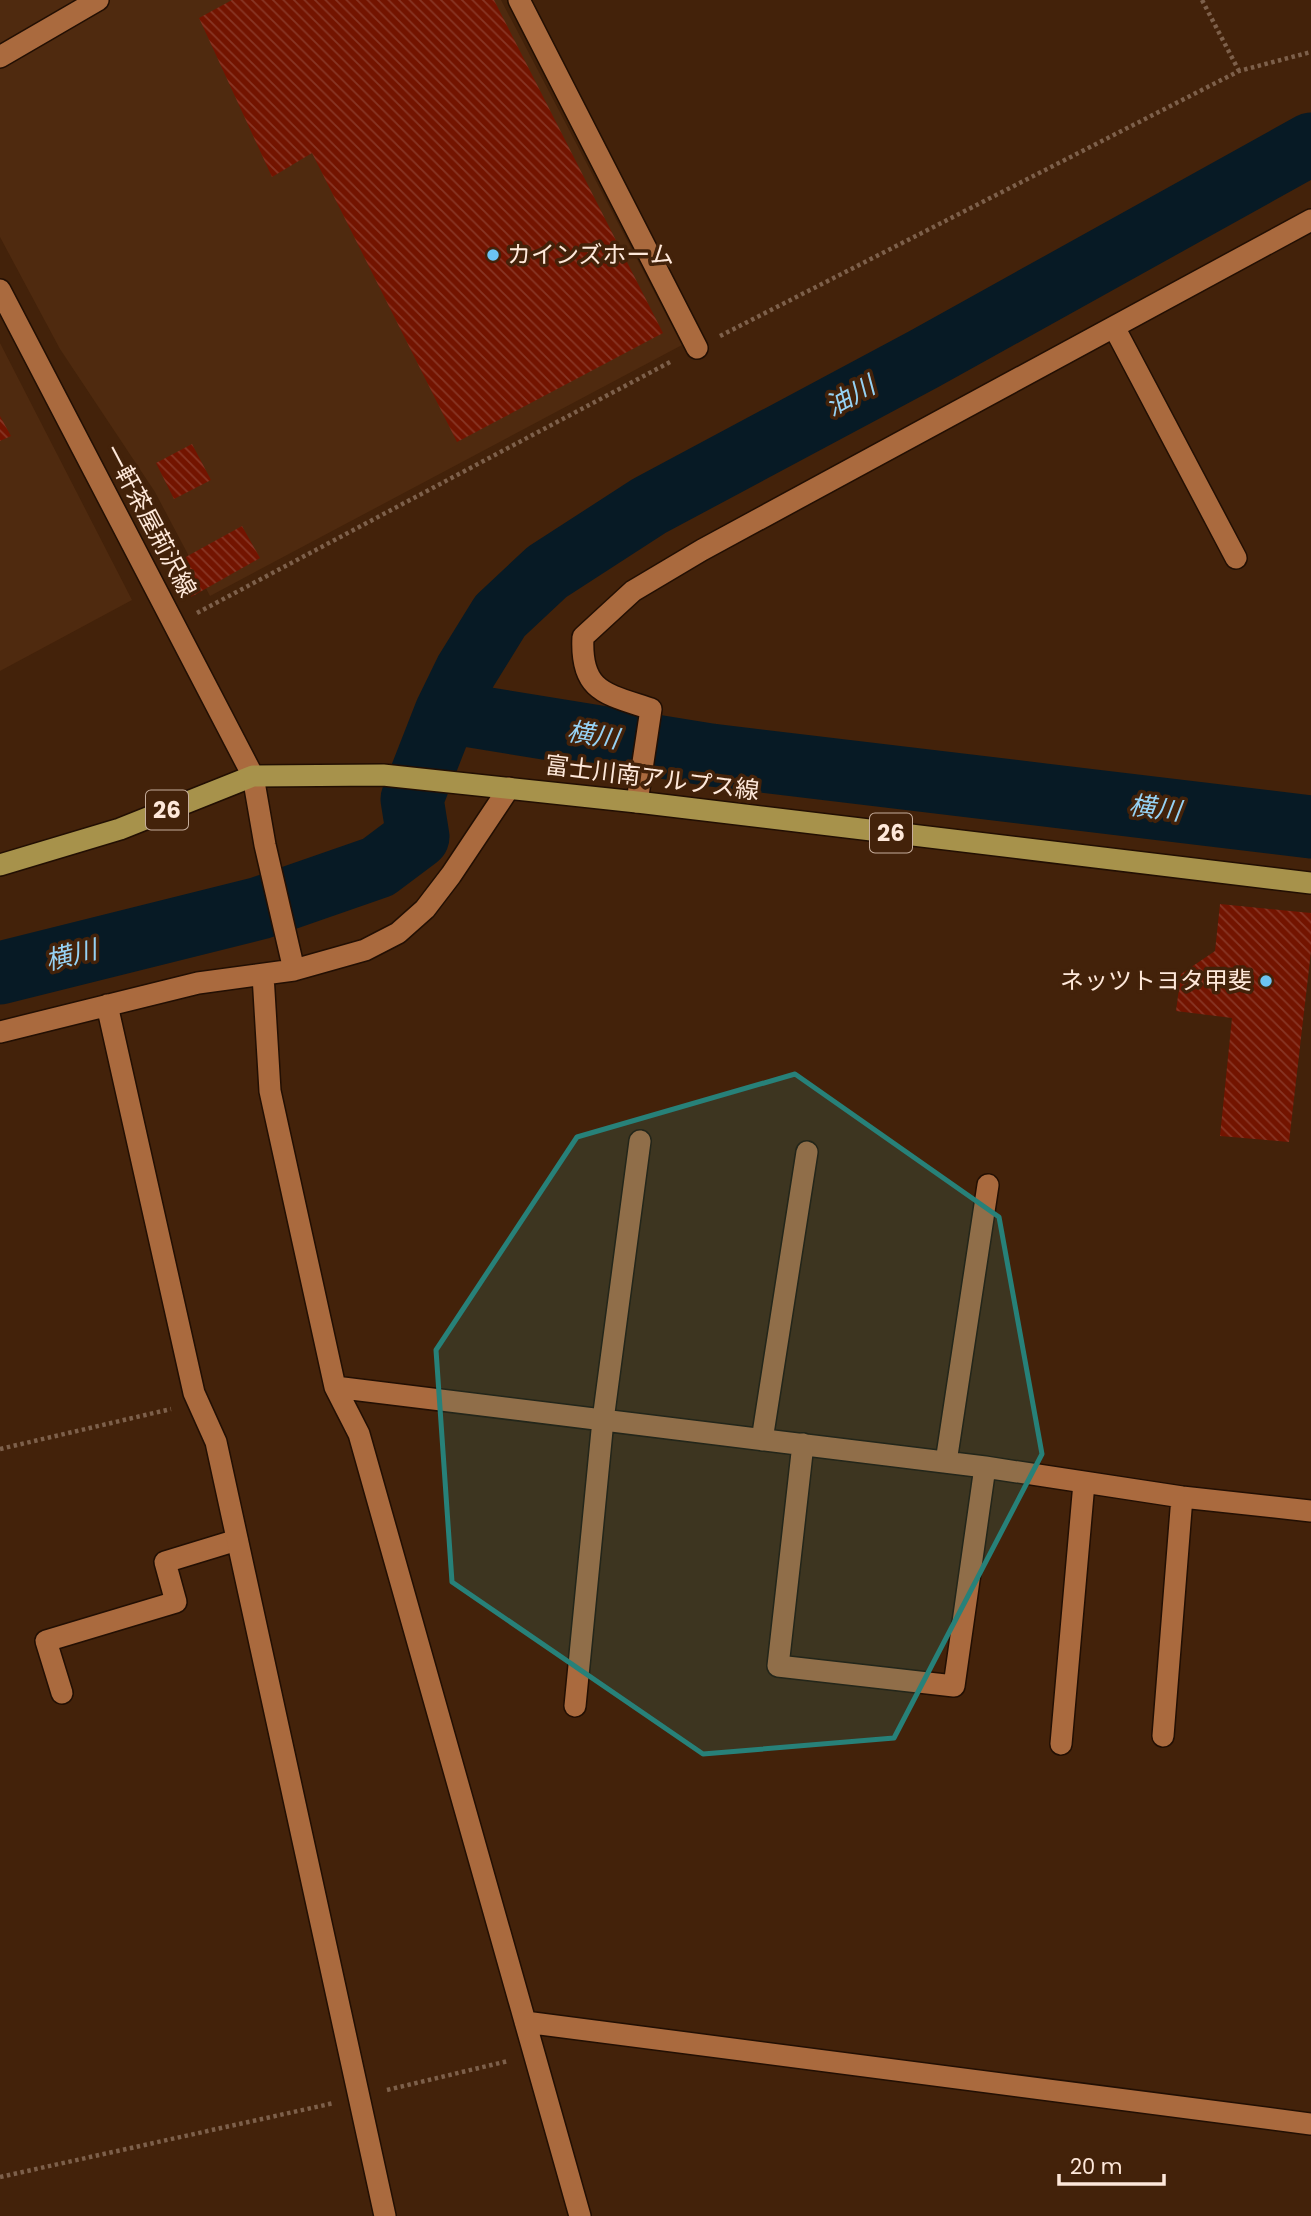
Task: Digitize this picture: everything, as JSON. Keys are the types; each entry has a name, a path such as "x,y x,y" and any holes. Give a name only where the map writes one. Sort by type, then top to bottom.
{"main road":[{"name":"富士川南アルプス線","path":"0,865 120,829 253,776 383,775 637,802 1311,883"}],"street":[{"path":"0,57 99,0"},
{"path":"519,0 697,348"},
{"path":"637,802 651,709 601,692 585,670 582,654 583,637 633,590 1311,220"},
{"name":"一軒茶屋荊沢線","path":"0,290 253,776 265,845 292,960"},
{"path":"1114,327 1236,558"},
{"path":"0,1032 198,983 263,975 292,960 365,950 398,933 425,909 452,876 509,788"},
{"path":"263,975 270,1091 335,1387 359,1434 580,2216"},
{"path":"107,1005 194,1393 216,1442 385,2216"},
{"path":"575,1706 603,1420 640,1141"},
{"path":"762,1440 807,1152"},
{"path":"946,1462 988,1185"},
{"path":"335,1387 946,1462 1182,1497 1311,1511"},
{"path":"803,1444 778,1666 954,1686 985,1467"},
{"path":"1061,1744 1084,1483"},
{"path":"1163,1736 1182,1497"},
{"path":"62,1693 46,1641 176,1602 165,1562 237,1541"},
{"path":"525,2022 1311,2124"}],"path":[{"path":"1202,0 1239,72"},
{"path":"174,625 697,348 1239,72 1311,52"},
{"path":"0,1449 175,1409 194,1393"},
{"path":"0,2177 358,2097 534,2054"}],"highlighted area":[{"path":"795,1074 999,1217 1042,1454 894,1738 703,1754 452,1582 436,1350 577,1137"}],"shaded area":[{"path":"0,0 501,0 682,345 210,596 155,492 60,349 0,237"},
{"path":"0,343 132,600 0,671"}],"building":[{"name":"カインズホーム","path":"232,0 494,0 663,333 457,442 312,153 272,177 199,18"},
{"path":"0,416 11,436 0,441"},
{"path":"192,444 211,480 174,499 156,463"},
{"path":"242,526 260,558 191,597 173,564"},
{"path":"1220,904 1311,913 1311,951 1289,1142 1220,1136 1232,1018 1176,1011 1181,974 1215,951"}],"waterway":[{"name":"油川","path":"0,973 260,908 378,867 418,837 412,799 446,712 466,671 500,616 547,572 649,506 924,359 1311,144"},
{"name":"横川","path":"446,712 711,755 1311,827"}],"place":[{"name":"カインズホーム","path":"493,255"},
{"name":"ネッツトヨタ甲斐","path":"1266,981"}]}
